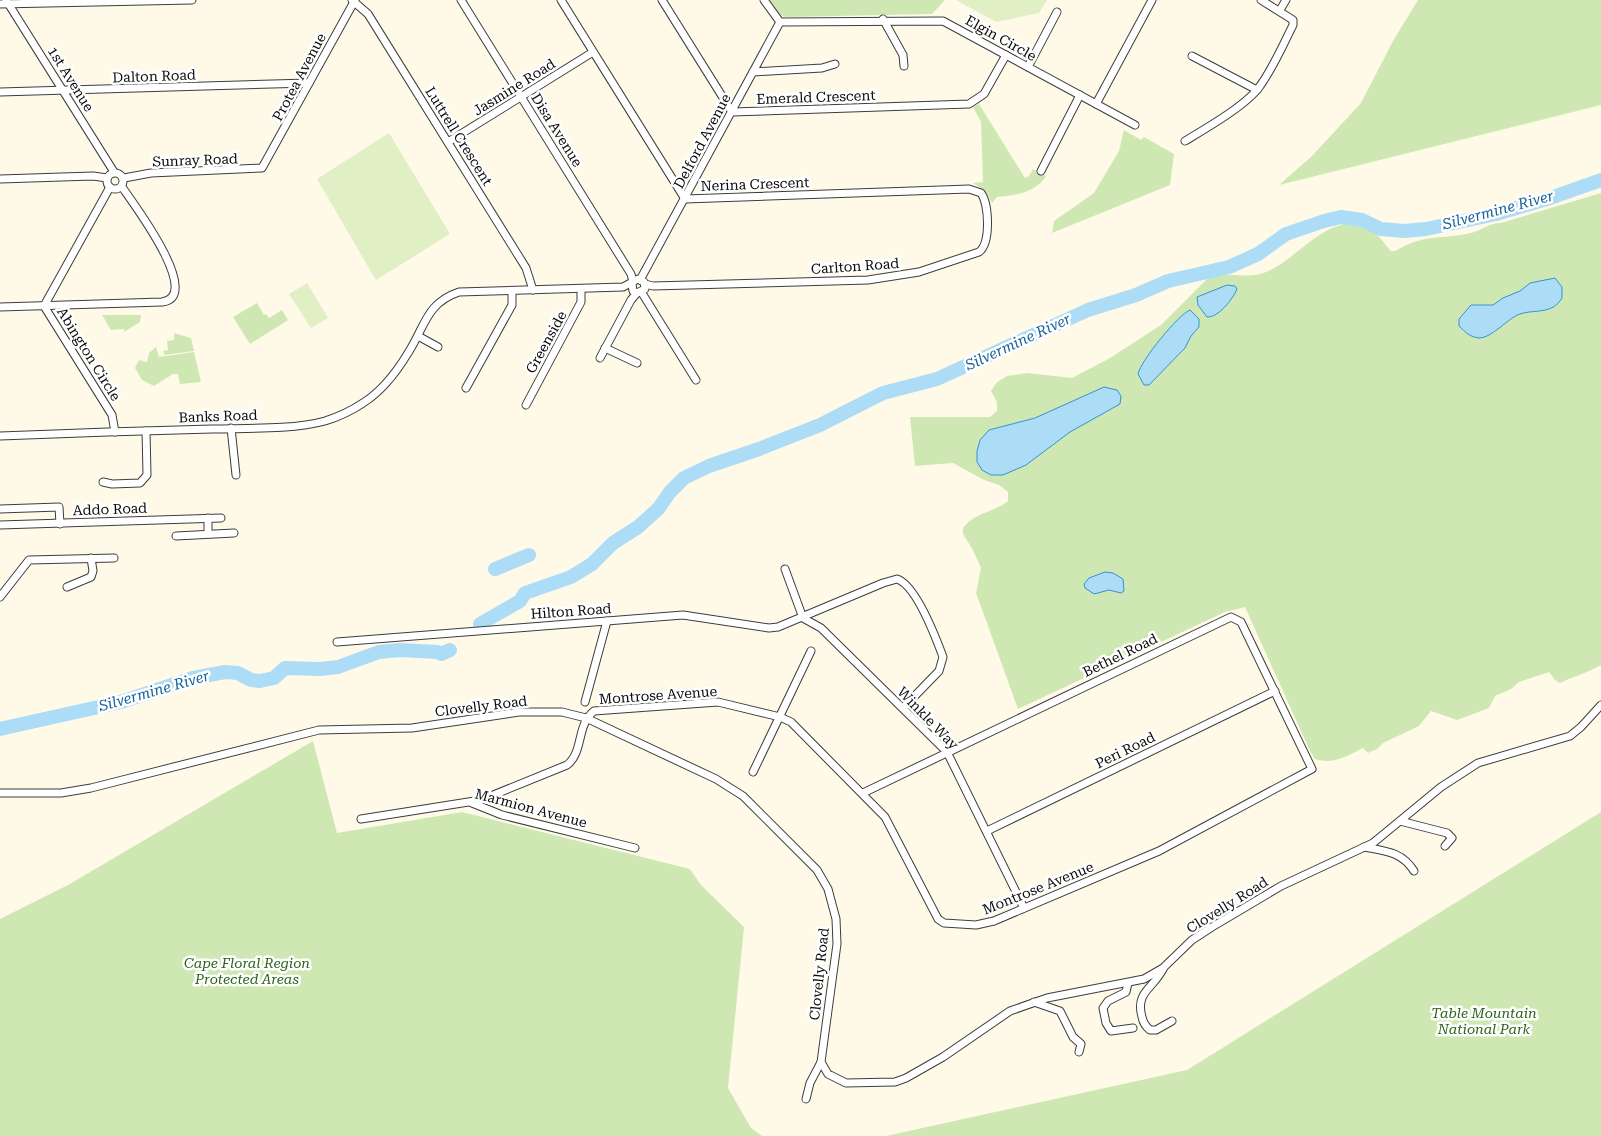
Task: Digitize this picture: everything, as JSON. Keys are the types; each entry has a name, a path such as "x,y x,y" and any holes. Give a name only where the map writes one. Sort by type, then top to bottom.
{"street":[{"path":"0,4 7,2 192,0"},
{"name":"Protea Avenue","path":"266,165 354,0"},
{"name":"Luttrell Crescent","path":"354,0 368,14 526,268 533,290"},
{"name":"Disa Avenue","path":"460,0 638,286"},
{"name":"Nerina Crescent","path":"561,0 685,199 969,189"},
{"path":"662,0 732,112"},
{"path":"764,0 780,22"},
{"path":"1096,104 1152,0"},
{"path":"1185,141 1220,119 1257,90 1276,58 1294,23 1291,16 1261,0"},
{"path":"1280,10 1286,0"},
{"name":"1st Avenue","path":"7,2 114,172"},
{"path":"1028,67 1057,12"},
{"path":"883,20 903,55 904,66"},
{"name":"Elgin Circle","path":"780,22 943,20 1135,125"},
{"name":"Delford Avenue","path":"600,358 780,22"},
{"name":"Jasmine Road","path":"448,142 593,52"},
{"name":"Emerald Crescent","path":"732,112 969,104 984,94 1006,55"},
{"path":"1192,56 1257,90"},
{"path":"753,72 822,68 835,64"},
{"name":"Dalton Road","path":"0,92 309,83"},
{"path":"1041,171 1080,95"},
{"name":"Sunray Road","path":"124,178 151,173 258,170 266,165"},
{"path":"0,179 93,176 107,178 114,172 120,174 124,178 122,186 167,259 176,286 176,294 170,301 0,307"},
{"path":"107,178 107,184 110,187 118,189 122,186"},
{"name":"Abington Circle","path":"110,187 44,306 112,415 115,432"},
{"name":"Carlton Road","path":"409,352 432,308 444,297 459,292 861,280 928,270 978,252 984,248 987,240 986,201 981,193 969,189"},
{"path":"638,286 696,380"},
{"name":"Greenside","path":"526,405 581,302 581,289"},
{"path":"466,388 512,305 512,291"},
{"path":"418,336 438,347"},
{"path":"605,348 637,363"},
{"name":"Banks Road","path":"0,436 232,428 324,421 344,414 364,403 396,372 409,352"},
{"path":"232,428 236,475"},
{"path":"103,482 112,484 140,483 144,481 147,475 146,431"},
{"path":"0,509 59,507 60,524"},
{"path":"208,518 208,534"},
{"name":"Addo Road","path":"0,526 221,518"},
{"path":"176,536 234,533"},
{"path":"0,597 26,562 39,558 114,558"},
{"path":"67,587 91,577 93,571 91,558"},
{"path":"786,569 804,618"},
{"name":"Hilton Road","path":"337,642 686,615 769,628 786,626 890,580 897,579 906,583 914,594 944,656 939,671 903,708"},
{"name":"Bethel Road","path":"863,793 1231,617 1241,622 1312,769"},
{"name":"Winkle Way","path":"804,618 820,628 947,752 1024,908"},
{"path":"585,702 607,621"},
{"path":"753,772 811,651"},
{"name":"Peri Road","path":"986,831 1275,691"},
{"name":"Montrose Avenue","path":"586,718 594,711 605,709 713,702 791,722 863,793 889,822 941,922 980,925 1159,851 1312,769"},
{"name":"Clovelly Road","path":"0,793 61,793 91,788 319,730 412,728 519,712 562,712 586,718 716,779 743,796 817,870 828,889 836,919 837,944 821,1062 828,1074 846,1083 895,1082 906,1078 943,1057 998,1017 1034,1002 1144,979 1163,968 1192,940 1212,927 1281,886 1364,847 1384,835 1441,787 1478,763 1570,736 1581,727 1601,704"},
{"path":"471,802 483,800 570,763 576,754 586,718"},
{"name":"Marmion Avenue","path":"361,819 471,802 502,815 635,848"},
{"path":"1400,821 1447,833 1452,838 1445,846"},
{"path":"1364,847 1392,852 1404,858 1414,871"},
{"path":"1163,968 1140,1000 1140,1009 1143,1022 1150,1030 1156,1030 1172,1021"},
{"path":"1128,983 1126,992 1108,1001 1103,1008 1106,1023 1112,1031 1133,1028"},
{"path":"1034,1002 1060,1011 1073,1037 1080,1044 1079,1052"},
{"path":"806,1099 810,1083 821,1062"}],"green space":[{"path":"769,0 945,0 932,14 786,17 778,14"},
{"path":"956,0 1047,0 1039,13 996,22"},
{"path":"1418,0 1601,0 1601,105 1279,185 1312,156 1361,103 1393,41"},
{"path":"979,104 1025,178 1029,176 1033,169 1046,176 1037,186 1011,196 997,197 992,203 986,192 973,183 983,182 981,122 973,107"},
{"path":"1124,130 1141,140 1144,137 1174,154 1170,185 1052,233 1054,221 1094,193 1119,151"},
{"path":"389,133 450,234 376,280 317,179"},
{"path":"1601,193 1601,665 1560,683 1549,672 1519,682 1511,689 1495,696 1489,708 1457,720 1431,711 1419,726 1383,743 1377,749 1368,753 1363,748 1340,759 1322,761 1315,759 1310,751 1245,607 1225,612 1018,709 976,593 981,568 963,534 963,528 972,519 1008,501 1008,492 999,485 984,480 953,463 915,466 910,417 990,417 997,411 997,402 991,391 997,382 1007,376 1027,373 1072,378 1110,358 1161,325 1210,276 1224,274 1252,275 1266,272 1278,266 1315,238 1328,230 1342,225 1356,224 1370,229 1379,236 1391,251 1395,251 1424,239 1475,232 1493,224"},
{"path":"307,283 328,318 311,328 289,294"},
{"path":"257,303 264,315 266,314 269,318 282,310 288,320 250,344 233,317"},
{"path":"102,315 141,315 140,322 124,332 124,329 111,330"},
{"path":"174,333 191,338 194,351 165,355 163,351 168,350 167,341 174,340"},
{"path":"156,347 159,357 194,352 201,382 180,384 178,374 173,374 154,386 142,380 135,368 139,360 147,362 149,353"},
{"name":"Cape Floral Region Protected Areas","path":"313,741 337,833 462,812 690,869 701,885 744,927 728,1088 751,1128 762,1136 0,1136 0,919 68,885"},
{"name":"Table Mountain National Park","path":"1601,812 1601,1136 886,1136 1187,1070"}],"water":[{"path":"1555,278 1562,287 1562,298 1553,307 1515,316 1484,337 1473,337 1459,326 1459,319 1471,305 1493,305 1503,298 1520,291 1530,283"},
{"path":"1227,285 1235,286 1237,289 1232,298 1220,311 1207,317 1198,305 1197,297"},
{"path":"1190,310 1199,319 1199,327 1191,336 1185,348 1149,385 1144,385 1138,374 1141,367 1170,328"},
{"path":"1104,387 1117,390 1121,396 1120,404 1070,432 1026,465 1003,475 991,475 982,470 977,462 977,451 980,440 989,430 1035,418"},
{"path":"1105,572 1113,573 1123,579 1124,591 1121,593 1109,590 1094,594 1085,588 1084,584 1089,578"}],"waterway":[{"name":"Silvermine River","path":"480,624 520,601 525,593 571,577 592,564 613,543 638,527 658,509 670,492 684,478 709,466 820,425 883,393 937,379 1088,310 1136,295 1168,281 1229,267 1258,254 1286,234 1324,221 1341,217 1362,220 1381,229 1404,231 1426,229 1496,214 1601,180"},
{"path":"495,569 529,555"},
{"name":"Silvermine River","path":"0,729 121,702 193,678 225,672 238,673 251,680 260,681 274,678 285,668 320,669 338,667 379,652 399,650 437,652 441,654 450,650"}]}
